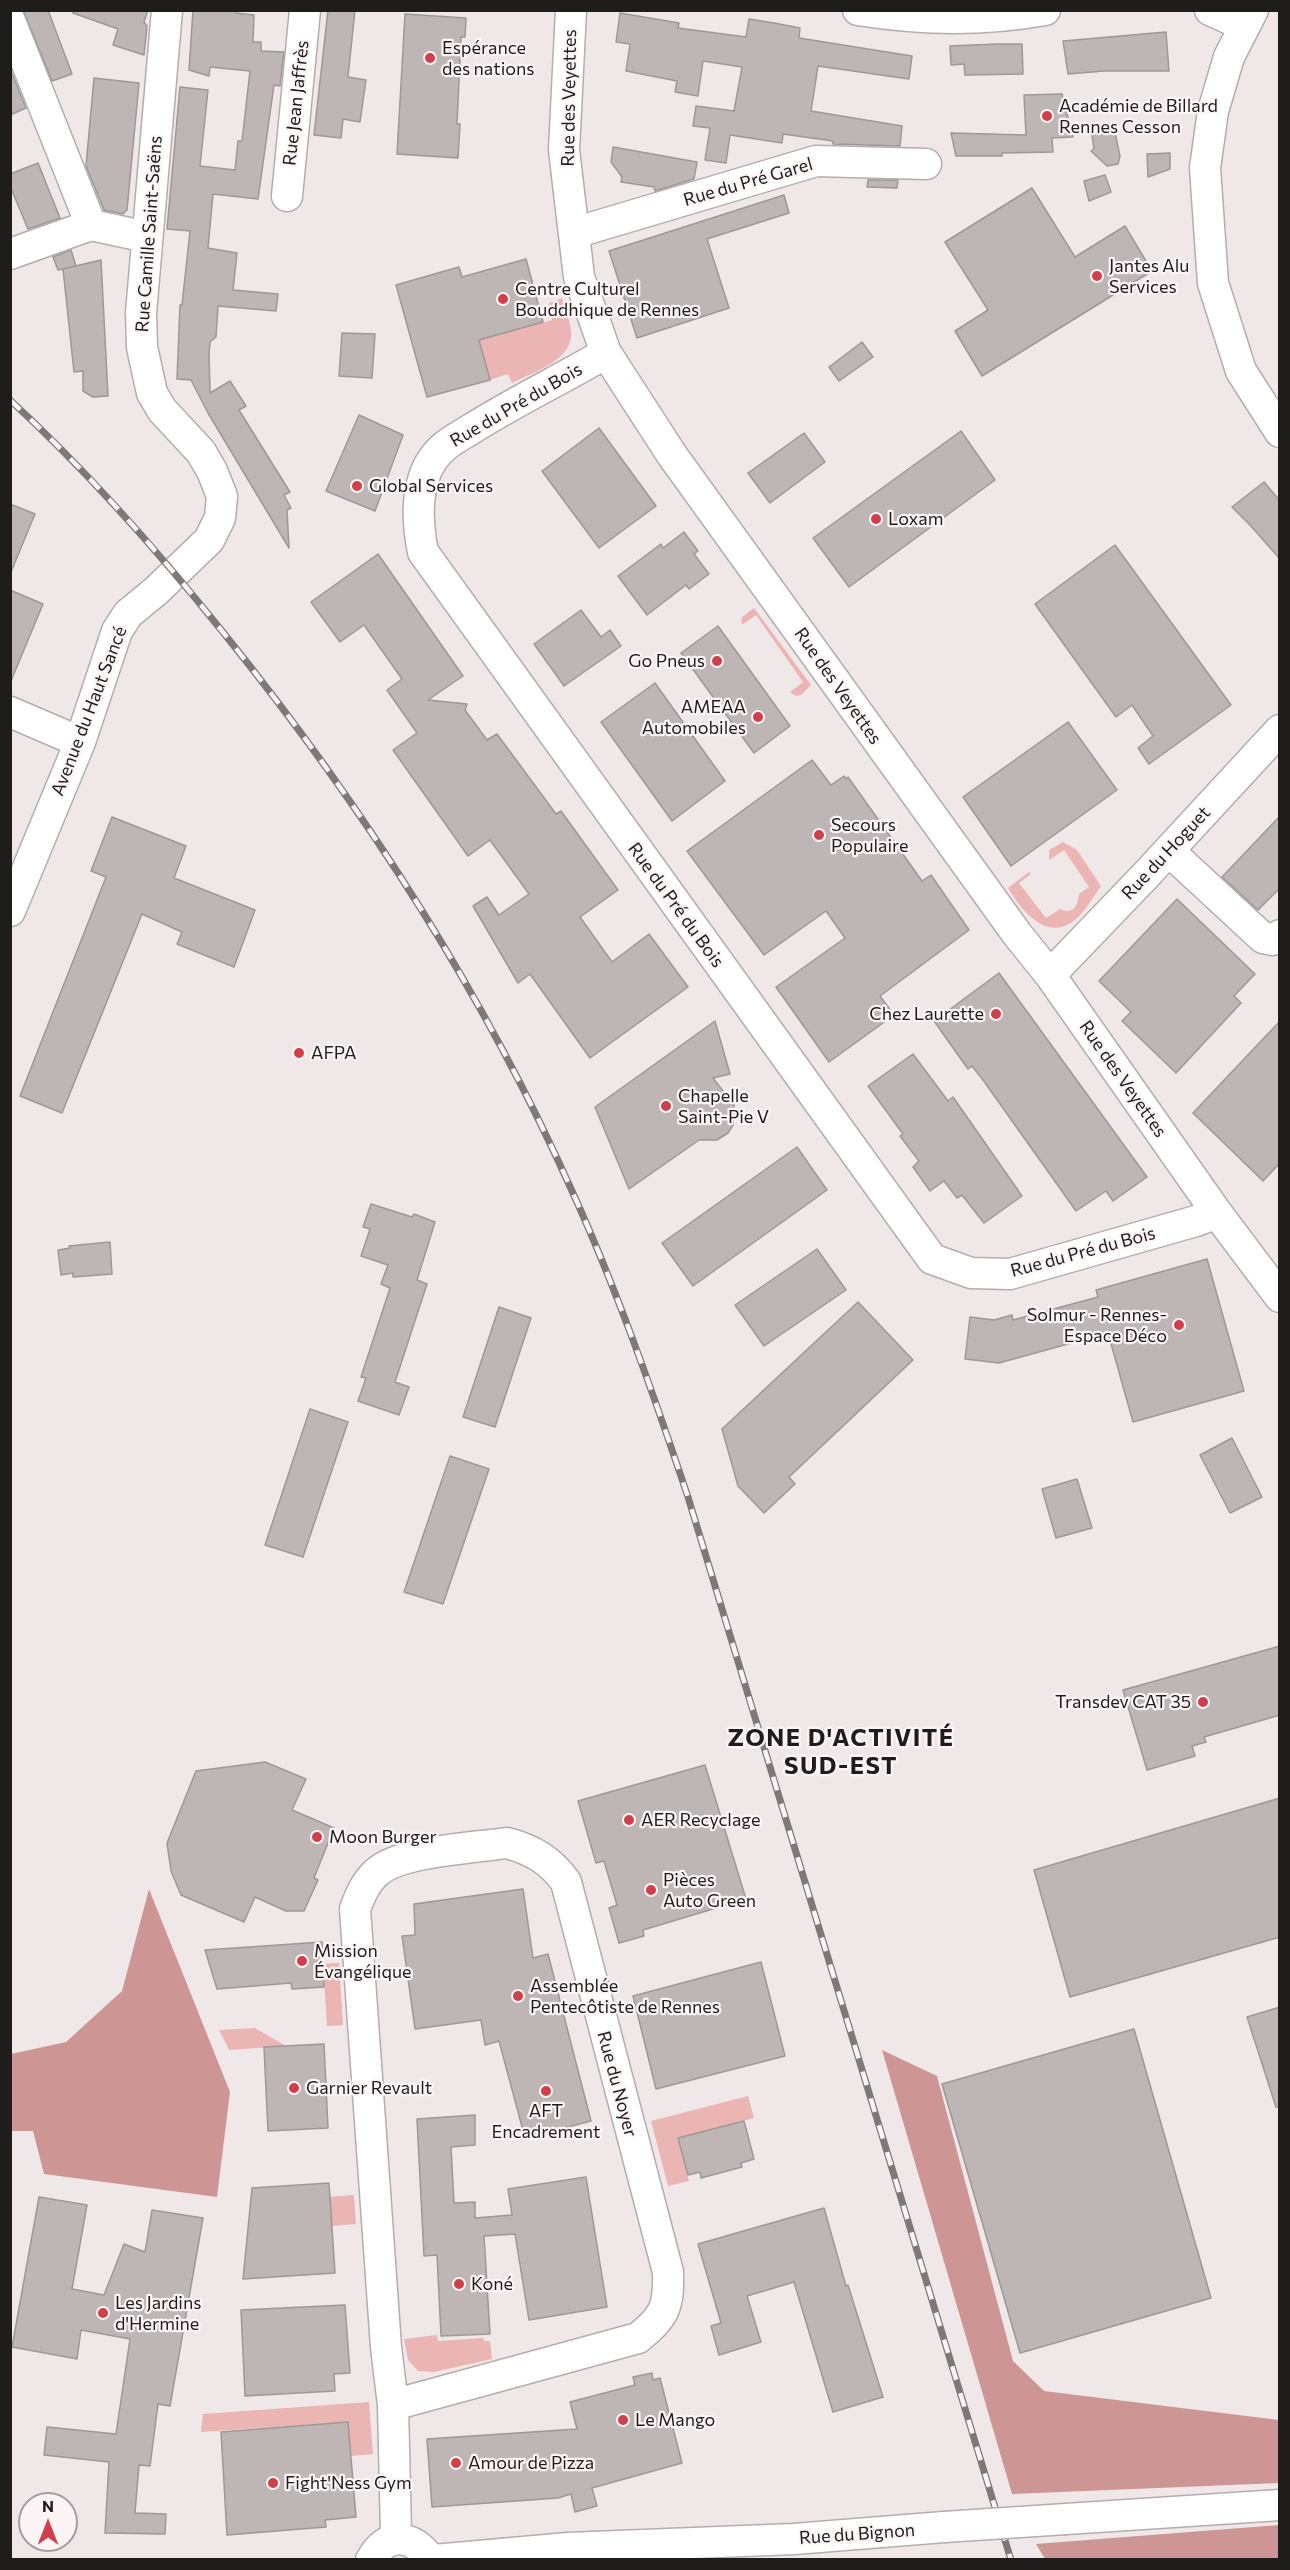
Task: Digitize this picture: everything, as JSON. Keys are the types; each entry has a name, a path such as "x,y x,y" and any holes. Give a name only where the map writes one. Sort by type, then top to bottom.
{"street":[{"name":"Rue Camille Saint-Saëns","path":"167,10 141,313 145,363 152,393 201,452 220,490 220,518 209,540"},
{"name":"Rue Jean Jaffrès","path":"287,196 305,10"},
{"name":"Rue des Veyettes","path":"571,10 564,150 579,277 606,353 672,455 1017,934 1050,975 1217,1213 1280,1297"},
{"path":"858,10 935,17 990,16 1045,10"},
{"path":"1210,10 1248,18 1220,84 1213,111 1205,168 1213,283 1241,370 1280,432"},
{"path":"10,21 92,225"},
{"name":"Rue du Pré Garel","path":"574,233 816,161 926,165"},
{"path":"10,254 92,225 147,237"},
{"name":"Rue du Pré du Bois","path":"606,353 501,411 445,446 433,459 425,474 419,510 419,532 423,552 430,562 932,1259 971,1273 1010,1274 1217,1213"},
{"name":"Avenue du Haut Sancé","path":"10,911 80,742 117,631 128,614 156,591 209,540"},
{"path":"10,712 80,742"},
{"name":"Rue du Hoguet","path":"1050,975 1169,851 1280,730"},
{"path":"1169,851 1263,938 1273,940 1280,935"},
{"name":"Rue du Noyer","path":"393,2405 638,2338 660,2320 669,2295 668,2272 584,1958 566,1882 554,1865 542,1856 524,1847 507,1843 398,1859 376,1872 364,1888 355,1909 385,2335 393,2405 396,2534 394,2540"},
{"name":"Rue du Bignon","path":"394,2540 412,2541 422,2547 432,2559 568,2548 825,2548 944,2527 1280,2505"},
{"path":"372,2559 384,2544 394,2540"}],"shaded area":[{"path":"562,298 571,330 570,340 560,357 551,364 512,383 508,374 490,380 479,340 552,320 549,303"},
{"path":"754,608 811,685 801,695 796,696 790,692 803,682 756,615 743,624 741,622 742,617"},
{"path":"1063,842 1077,850 1101,886 1085,910 1071,923 1060,927 1050,927 1031,917 1008,888 1029,872 1031,874 1019,883 1046,918 1060,909 1068,911 1074,908 1079,894 1089,887 1064,850 1049,860 1049,850"},
{"path":"149,1889 230,2092 217,2197 44,2174 33,2131 11,2131 11,2054 66,2042 122,1991"},
{"path":"339,1963 343,2025 327,2026 323,1964"},
{"path":"255,2028 286,2046 229,2050 219,2030"},
{"path":"882,2050 937,2076 1013,2361 1044,2391 1279,2420 1279,2483 1012,2494"},
{"path":"748,2096 754,2118 678,2138 689,2181 668,2186 651,2121"},
{"path":"354,2195 356,2224 331,2226 329,2197"},
{"path":"437,2335 438,2341 483,2338 484,2341 490,2341 492,2359 434,2372 418,2371 408,2360 404,2339"},
{"path":"369,2402 373,2454 351,2456 347,2422 201,2432 203,2414"},
{"path":"1279,2525 1279,2559 1045,2559 1036,2544"}],"building":[{"path":"23,10 48,10 72,74 52,81"},
{"path":"73,10 148,10 144,22 147,26 144,55 113,45 118,29 73,13"},
{"path":"193,10 236,10 236,13 254,15 253,42 261,42 261,51 284,52 280,86 274,85 258,199 213,194 208,248 237,253 233,290 278,294 276,311 218,306 216,337 210,342 209,354 210,393 230,381 246,406 239,410 290,492 284,495 291,508 287,510 289,548 208,413 191,380 177,379 180,305 182,305 190,231 167,229 180,87 208,90 200,166 235,170 238,141 242,141 250,71 210,67 209,76 189,70"},
{"path":"328,10 355,10 348,77 366,80 360,122 343,119 341,138 314,135"},
{"path":"620,13 679,23 678,28 746,37 749,19 800,28 799,38 912,56 909,79 818,66 811,111 902,126 900,146 833,144 833,141 783,134 782,143 730,135 726,163 705,160 710,128 693,126 696,106 734,111 742,67 703,61 698,96 675,92 677,81 626,71 630,44 616,42"},
{"path":"405,14 466,18 465,37 461,37 457,124 460,124 458,158 397,154"},
{"path":"1166,32 1169,71 1104,71 1068,74 1063,41"},
{"path":"1022,44 1023,74 965,75 964,64 951,65 950,46"},
{"path":"10,69 26,108 10,115"},
{"path":"94,78 139,83 127,210 123,214 104,210 86,166"},
{"path":"1062,94 1073,137 1052,138 1053,152 1002,153 1002,156 956,156 951,133 1026,135 1024,95"},
{"path":"1113,124 1120,156 1118,164 1107,166 1091,151 1094,149 1091,129"},
{"path":"613,147 697,162 694,179 655,191 654,187 621,182 622,177 611,162"},
{"path":"1170,153 1170,169 1148,177 1147,154"},
{"path":"38,163 60,218 28,229 10,186 10,174"},
{"path":"1105,175 1111,192 1089,201 1084,181"},
{"path":"868,180 898,180 897,188 867,187"},
{"path":"1032,188 1075,257 1125,226 1152,271 982,376 955,331 988,310 945,242"},
{"path":"784,195 789,213 707,239 729,308 637,338 609,251"},
{"path":"71,250 76,266 58,270 53,257"},
{"path":"526,259 543,322 479,340 490,380 427,397 396,285 459,267 462,277"},
{"path":"101,260 108,396 93,397 83,391 83,371 74,372 63,269"},
{"path":"342,333 375,334 372,378 339,376"},
{"path":"862,342 873,357 839,381 829,367"},
{"path":"359,415 403,435 375,511 326,491"},
{"path":"599,428 656,506 599,548 542,471"},
{"path":"961,431 995,480 849,587 813,538"},
{"path":"804,433 825,462 770,503 748,473"},
{"path":"1264,482 1280,501 1280,559 1232,507"},
{"path":"10,504 35,514 11,572 10,572"},
{"path":"684,532 698,551 694,554 709,574 689,589 686,585 647,615 618,576 661,544 663,548"},
{"path":"1115,545 1231,705 1149,764 1138,748 1153,736 1132,705 1116,717 1035,604"},
{"path":"378,554 463,676 428,700 467,704 465,710 487,740 497,734 556,814 561,811 618,890 580,917 612,962 649,934 688,987 590,1058 530,974 518,983 473,906 487,897 499,915 529,894 490,840 468,856 393,750 417,733 387,690 402,679 364,625 340,642 311,602"},
{"path":"10,590 43,604 11,681 10,681"},
{"path":"581,610 601,637 610,630 621,646 564,686 534,644"},
{"path":"718,626 790,726 754,753 681,653"},
{"path":"655,683 725,781 672,821 601,722"},
{"path":"1068,722 1117,790 1011,866 963,797"},
{"path":"812,760 831,785 844,776 846,779 848,777 922,881 931,875 969,930 880,996 894,1015 829,1062 776,987 845,938 826,911 764,955 687,851"},
{"path":"1280,816 1280,888 1258,910 1222,877"},
{"path":"112,817 186,846 174,878 255,910 234,967 177,944 182,932 142,914 62,1113 20,1096 106,877 91,871"},
{"path":"1177,899 1255,974 1234,996 1241,1003 1176,1073 1122,1021 1131,1012 1099,981"},
{"path":"999,973 1147,1177 1113,1201 1106,1191 1076,1211 983,1080 972,1066 968,1069 934,1021"},
{"name":"Chapelle Saint-Pie V","path":"715,1021 730,1074 713,1078 734,1105 733,1125 728,1133 717,1140 699,1140 629,1189 595,1107"},
{"path":"1280,1021 1280,1163 1263,1181 1193,1113"},
{"path":"913,1054 948,1101 953,1097 1022,1196 984,1223 962,1195 957,1198 944,1181 930,1191 913,1167 919,1161 900,1136 903,1134 868,1086"},
{"path":"797,1147 827,1190 693,1286 662,1243"},
{"path":"371,1204 412,1217 414,1214 435,1222 417,1280 427,1284 395,1382 409,1387 399,1415 358,1401 366,1378 361,1377 390,1288 381,1284 388,1265 361,1256 370,1229 363,1227"},
{"path":"110,1242 112,1274 73,1277 73,1273 61,1275 58,1250 70,1248 69,1246"},
{"path":"817,1249 846,1290 764,1346 735,1305"},
{"path":"1207,1259 1244,1391 1133,1422 1108,1333 999,1363 965,1359 970,1317 994,1320 1012,1315 1013,1320 1098,1297 1096,1290"},
{"path":"858,1302 913,1360 789,1477 795,1484 764,1513 738,1486 722,1429"},
{"path":"499,1307 531,1318 495,1427 463,1417"},
{"path":"310,1409 348,1422 303,1557 265,1545"},
{"path":"1232,1438 1262,1497 1230,1513 1200,1455"},
{"path":"450,1456 489,1469 443,1604 404,1592"},
{"path":"1077,1479 1092,1528 1056,1538 1042,1489"},
{"name":"Transdev CAT 35","path":"1280,1646 1280,1715 1204,1737 1206,1742 1192,1746 1195,1756 1147,1770 1123,1690"},
{"path":"265,1762 306,1779 292,1810 334,1828 314,1878 318,1880 304,1911 286,1911 255,1897 244,1922 181,1895 171,1871 167,1843 196,1771"},
{"path":"705,1765 746,1899 643,1930 644,1936 619,1943 609,1908 617,1905 604,1861 596,1863 578,1801"},
{"path":"1280,1798 1280,1937 1070,1997 1034,1870"},
{"path":"523,1889 533,1958 548,1954 591,2121 525,2138 499,2041 485,2045 481,2020 415,2029 402,1936 415,1935 414,1904"},
{"path":"322,1942 324,1987 292,1989 291,1983 217,1989 205,1950"},
{"path":"761,1962 785,2056 656,2089 633,1996"},
{"path":"1280,2007 1280,2107 1276,2107 1247,2017"},
{"path":"1134,2029 1211,2298 1020,2353 942,2084"},
{"path":"324,2044 328,2128 268,2131 264,2047"},
{"path":"475,2115 475,2145 451,2147 454,2203 475,2202 475,2218 512,2215 508,2189 586,2177 607,2307 529,2320 515,2234 484,2236 490,2334 441,2336 437,2255 424,2256 417,2119"},
{"path":"744,2121 754,2159 741,2163 742,2167 701,2178 700,2172 688,2175 678,2138"},
{"path":"329,2183 335,2273 243,2279 252,2188"},
{"name":"Les Jardins d'Hermine","path":"39,2197 87,2205 72,2289 104,2295 124,2244 145,2252 152,2210 203,2218 170,2406 158,2404 150,2466 139,2465 135,2513 166,2514 165,2534 105,2533 109,2462 44,2455 47,2427 116,2434 130,2339 81,2330 77,2359 12,2347"},
{"path":"824,2208 846,2286 848,2285 883,2397 833,2412 794,2282 747,2296 761,2342 719,2355 711,2326 721,2323 698,2244"},
{"path":"345,2305 350,2373 334,2374 335,2391 245,2396 241,2310"},
{"path":"652,2373 653,2380 660,2378 682,2463 592,2488 597,2506 575,2512 571,2494 558,2498 432,2507 427,2439 577,2429 570,2402 635,2385 633,2377"},
{"name":"Fight'Ness Gym","path":"348,2422 356,2517 325,2520 326,2527 227,2535 221,2432"}],"railway":[{"path":"10,400 94,483 172,571 222,631 323,763 415,900 458,971 537,1116 572,1191 634,1342 688,1497 1011,2560"}],"place":[{"name":"Espérance des nations","path":"430,58"},
{"name":"Académie de Billard Rennes Cesson","path":"1047,116"},
{"name":"Jantes Alu Services","path":"1097,276"},
{"name":"Centre Culturel Bouddhique de Rennes","path":"503,299"},
{"name":"Global Services","path":"357,486"},
{"name":"Loxam","path":"876,519"},
{"name":"Go Pneus","path":"717,661"},
{"name":"AMEAA Automobiles","path":"758,717"},
{"name":"Secours Populaire","path":"819,835"},
{"name":"Chez Laurette","path":"996,1014"},
{"name":"AFPA","path":"299,1053"},
{"name":"Chapelle Saint-Pie V","path":"666,1106"},
{"name":"Solmur - Rennes- Espace Déco","path":"1179,1325"},
{"name":"Transdev CAT 35","path":"1203,1702"},
{"name":"AER Recyclage","path":"629,1820"},
{"name":"Moon Burger","path":"317,1837"},
{"name":"Pièces Auto Green","path":"651,1890"},
{"name":"Mission Évangélique","path":"302,1961"},
{"name":"Assemblée Pentecôtiste de Rennes","path":"518,1996"},
{"name":"Garnier Revault","path":"294,2088"},
{"name":"AFT Encadrement","path":"546,2091"},
{"name":"Koné","path":"459,2284"},
{"name":"Les Jardins d'Hermine","path":"103,2313"},
{"name":"Le Mango","path":"623,2420"},
{"name":"Amour de Pizza","path":"456,2463"},
{"name":"Fight'Ness Gym","path":"273,2483"}],"district":[{"name":"ZONE D'ACTIVITÉ SUD-EST","path":"841,1752"}]}
